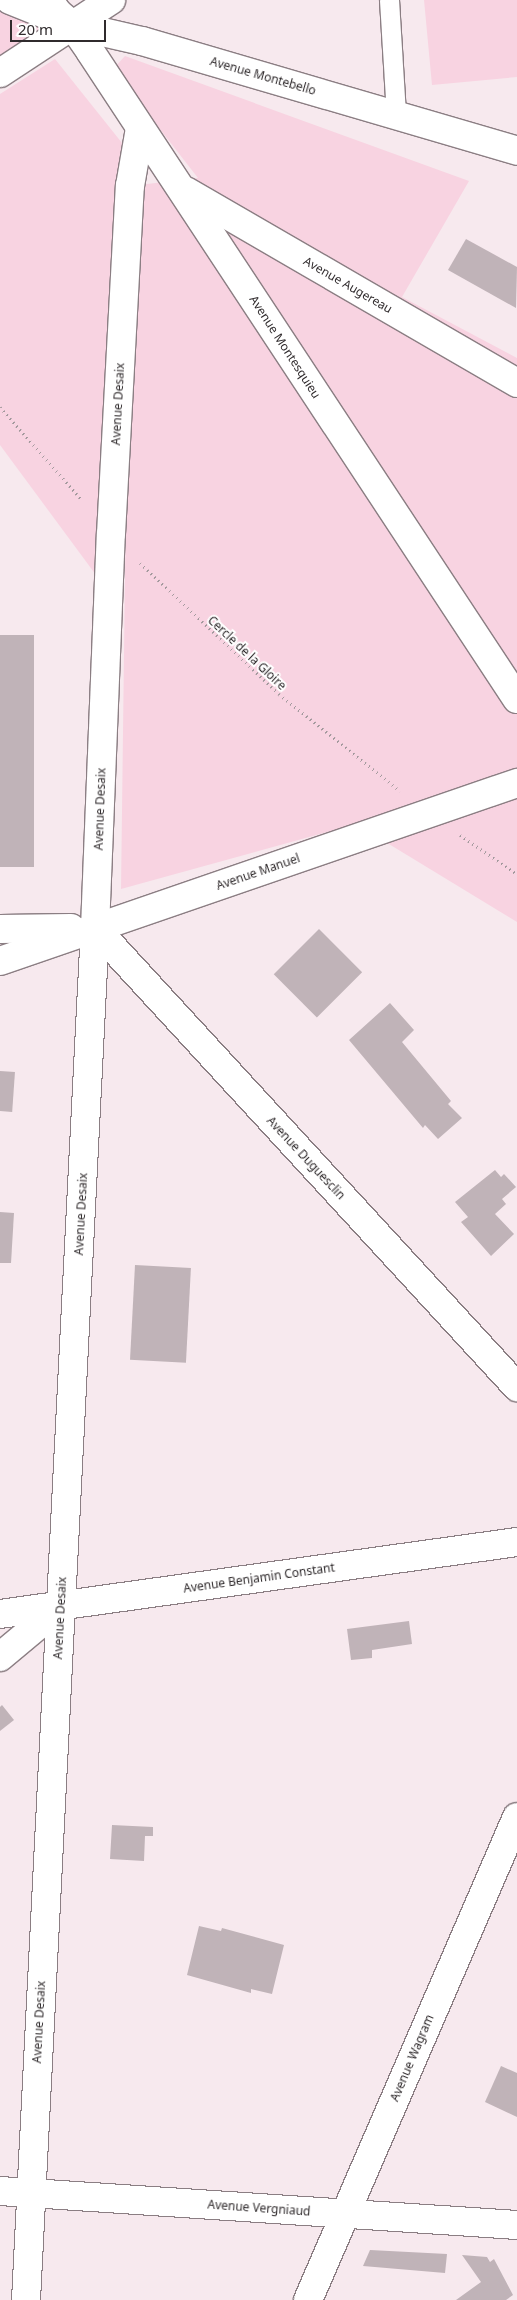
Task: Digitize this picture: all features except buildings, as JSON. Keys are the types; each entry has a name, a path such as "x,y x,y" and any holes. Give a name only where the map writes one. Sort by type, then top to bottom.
{"street":[{"name":"Avenue Montebello","path":"10,0 72,25 142,41 517,151"},
{"name":"Avenue Montesquieu","path":"49,0 57,12 72,25 517,699"},
{"path":"0,72 111,0"},
{"name":"Avenue Desaix","path":"26,2300 95,928 111,534 130,186 140,128"},
{"name":"Avenue Augereau","path":"180,188 517,383"},
{"name":"Avenue Manuel","path":"0,961 517,783"},
{"path":"0,929 95,928"},
{"name":"Avenue Duguesclin","path":"95,928 517,1387"},
{"name":"Avenue Benjamin Constant","path":"0,1614 517,1542"},
{"path":"0,1657 61,1606"},
{"name":"Avenue Wagram","path":"308,2300 517,1817"},
{"name":"Avenue Vergniaud","path":"0,2191 517,2225"}],"lane":[{"path":"389,0 396,115"}],"path":[{"name":"Cercle de la Gloire","path":"0,407 111,534 170,594 279,694 427,813 517,874"}],"shaded area":[{"path":"0,0 24,0 42,30 0,56"},
{"path":"424,0 517,0 517,77 432,85"},
{"path":"125,56 469,181 402,297 517,358 517,922 356,824 121,889 130,186 198,178 113,69"},
{"path":"55,59 126,148 96,575 0,445 0,94"}]}
